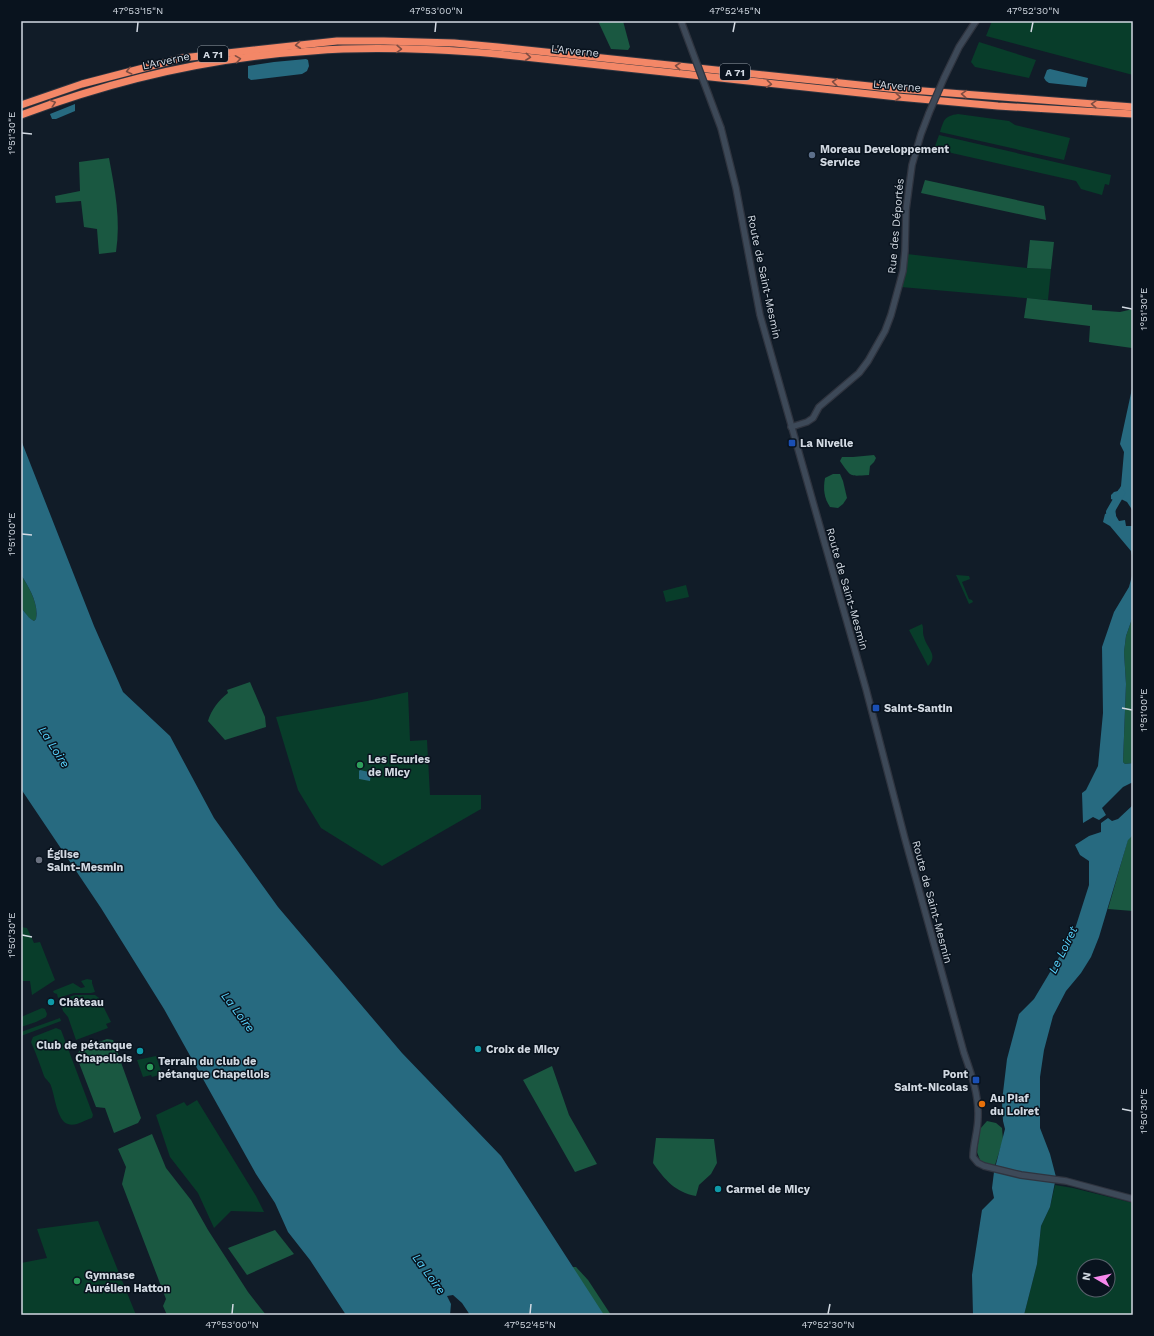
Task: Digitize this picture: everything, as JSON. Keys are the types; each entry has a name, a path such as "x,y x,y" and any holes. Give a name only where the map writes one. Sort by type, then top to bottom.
{"highway":[{"name":"L'Arverne","path":"21,105 82,84 182,58 331,42 384,41 483,45 898,89 1133,106"},
{"name":"L'Arverne","path":"21,115 94,90 181,69 248,58 312,51 384,48 497,54 838,91 998,106 1133,114"}],"main road":[{"name":"Route de Saint-Mesmin","path":"681,21 721,128 736,188 760,315 864,682 901,825 976,1096 978,1116 974,1157 978,1163 984,1166 1022,1175 1066,1182 1133,1199"},
{"name":"Rue des Déportés","path":"791,427 807,422 813,418 819,407 859,373 868,361 885,331 891,316 903,271 906,210 912,165 921,134 944,78 959,47 976,21"}],"green space":[{"path":"598,21 623,21 630,47 628,50 611,49"},
{"path":"992,21 1133,21 1133,75 986,36"},
{"path":"979,42 1036,60 1029,78 975,67 971,62"},
{"path":"958,114 1009,121 1015,125 1070,138 1064,160 940,132 947,117"},
{"path":"939,135 1111,175 1109,185 1105,184 1102,195 1081,189 1076,181 934,149"},
{"path":"109,158 118,217 116,252 99,254 97,229 84,227 81,201 56,203 55,196 80,191 79,162"},
{"path":"925,180 1044,206 1046,220 921,193"},
{"path":"1030,240 1054,242 1051,269 1027,268"},
{"path":"907,254 1027,268 1051,269 1048,300 901,287"},
{"path":"1027,298 1092,305 1092,310 1120,312 1133,309 1132,348 1089,342 1090,326 1024,318"},
{"path":"874,455 876,458 870,466 869,475 852,475 840,461 842,457"},
{"path":"833,474 840,474 847,498 838,508 830,507 824,493 825,478"},
{"path":"21,575 35,602 37,613 34,621 21,608"},
{"path":"956,575 969,576 970,579 962,582 969,599 973,602 969,604"},
{"path":"686,585 689,597 666,602 663,591"},
{"path":"1133,616 1133,763 1125,764 1123,762 1126,684 1124,652 1126,636"},
{"path":"922,624 925,641 932,655 931,662 928,666 909,630"},
{"path":"250,682 265,717 266,727 225,740 208,721 209,717 216,706 228,693 227,690"},
{"name":"Les Ecuries de Micy","path":"408,692 410,741 427,740 430,795 481,795 481,809 382,866 321,828 298,790 276,717 367,701"},
{"path":"1133,835 1133,911 1108,909 1128,839"},
{"path":"21,927 27,928 34,943 40,942 55,980 32,995 30,981 21,981"},
{"path":"87,979 92,980 95,992 74,993 58,998 57,994 53,991 73,983 81,988 85,987 81,981"},
{"path":"75,995 95,995 99,998 111,1022 106,1024 108,1028 76,1040 68,1017 63,1011 59,1000"},
{"path":"42,1008 45,1009 47,1014 46,1017 21,1027 21,1017"},
{"path":"60,1018 61,1021 21,1036 21,1032"},
{"path":"56,1028 61,1030 93,1115 92,1118 74,1125 64,1122 61,1118 52,1090 44,1076 31,1042 33,1037"},
{"path":"107,1039 113,1040 141,1118 138,1123 114,1133 105,1108 96,1107 76,1055 82,1048"},
{"name":"Terrain du club de pétanque Chapellois","path":"156,1056 162,1074 152,1077 151,1075 143,1077 137,1060"},
{"path":"552,1066 569,1115 597,1164 575,1172 523,1080"},
{"path":"197,1100 256,1196 264,1212 231,1211 214,1228 198,1193 170,1157 156,1115 184,1102 187,1106"},
{"path":"987,1121 996,1123 1002,1128 1003,1140 995,1165 985,1164 980,1160 977,1152 980,1129"},
{"path":"152,1134 166,1168 191,1200 208,1230 248,1292 266,1315 167,1315 163,1306 166,1299 122,1184 126,1167 118,1149"},
{"path":"656,1138 714,1139 717,1163 711,1174 699,1185 696,1196 682,1192 676,1188 662,1175 653,1163"},
{"path":"1055,1185 1133,1203 1133,1315 1024,1315 1037,1264 1041,1226 1050,1207"},
{"path":"98,1221 136,1315 21,1315 21,1263 47,1258 37,1229"},
{"path":"275,1230 294,1254 247,1275 228,1248"},
{"path":"568,1267 576,1267 588,1280 611,1315 598,1315"}],"water":[{"path":"308,60 309,66 307,71 302,74 251,80 248,78 248,66"},
{"path":"1050,69 1088,78 1086,87 1049,83 1044,78 1047,70"},
{"path":"75,104 75,111 56,119 52,119 50,114"},
{"path":"1133,384 1133,511 1127,502 1121,499 1118,502 1111,499 1111,495 1118,491 1121,486 1124,452 1120,444"},
{"name":"La Loire","path":"21,440 94,626 123,692 170,736 214,818 278,907 402,1053 501,1156 604,1315 470,1315 462,1303 453,1295 447,1296 451,1304 450,1315 346,1315 310,1260 288,1232 275,1203 256,1174 164,1009 101,908 21,789 21,608 34,621 37,613 33,596 21,575"},
{"path":"1115,507 1116,516 1119,521 1125,520 1126,526 1133,526 1133,560 1131,551 1110,526 1103,522 1105,514 1110,512 1110,508"},
{"path":"1133,572 1133,616 1126,636 1124,652 1126,684 1123,762 1125,764 1133,763 1133,782 1123,787 1102,808 1106,815 1099,820 1093,817 1083,823 1082,793 1086,790 1098,766 1103,713 1102,647 1114,612 1129,587"},
{"path":"360,770 371,773 370,781 359,779"},
{"path":"1133,805 1133,835 1128,840 1099,937 1091,957 1081,973 1066,991 1053,1016 1044,1050 1040,1077 1040,1128 1050,1154 1056,1177 1050,1207 1041,1226 1037,1264 1024,1315 973,1315 972,1275 982,1210 994,1198 992,1188 994,1172 1005,1129 1002,1101 1007,1059 1019,1014 1034,999 1074,932 1089,885 1089,861 1080,855 1075,845 1089,836 1101,832 1101,823 1108,818 1112,821 1118,819"}],"waterway":[{"name":"Le Loiret","path":"1112,516 1110,512 1121,493"}],"place":[{"name":"Moreau Developpement Service","path":"812,155"},
{"name":"La Nivelle","path":"792,443"},
{"name":"Saint-Santin","path":"876,708"},
{"name":"Les Ecuries de Micy","path":"360,765"},
{"name":"Église Saint-Mesmin","path":"39,860"},
{"name":"Château","path":"51,1002"},
{"name":"Croix de Micy","path":"478,1049"},
{"name":"Club de pétanque Chapellois","path":"140,1051"},
{"name":"Terrain du club de pétanque Chapellois","path":"150,1067"},
{"name":"Pont Saint-Nicolas","path":"976,1080"},
{"name":"Au Piaf du Loiret","path":"982,1104"},
{"name":"Carmel de Micy","path":"718,1189"},
{"name":"Gymnase Aurélien Hatton","path":"77,1281"}]}
